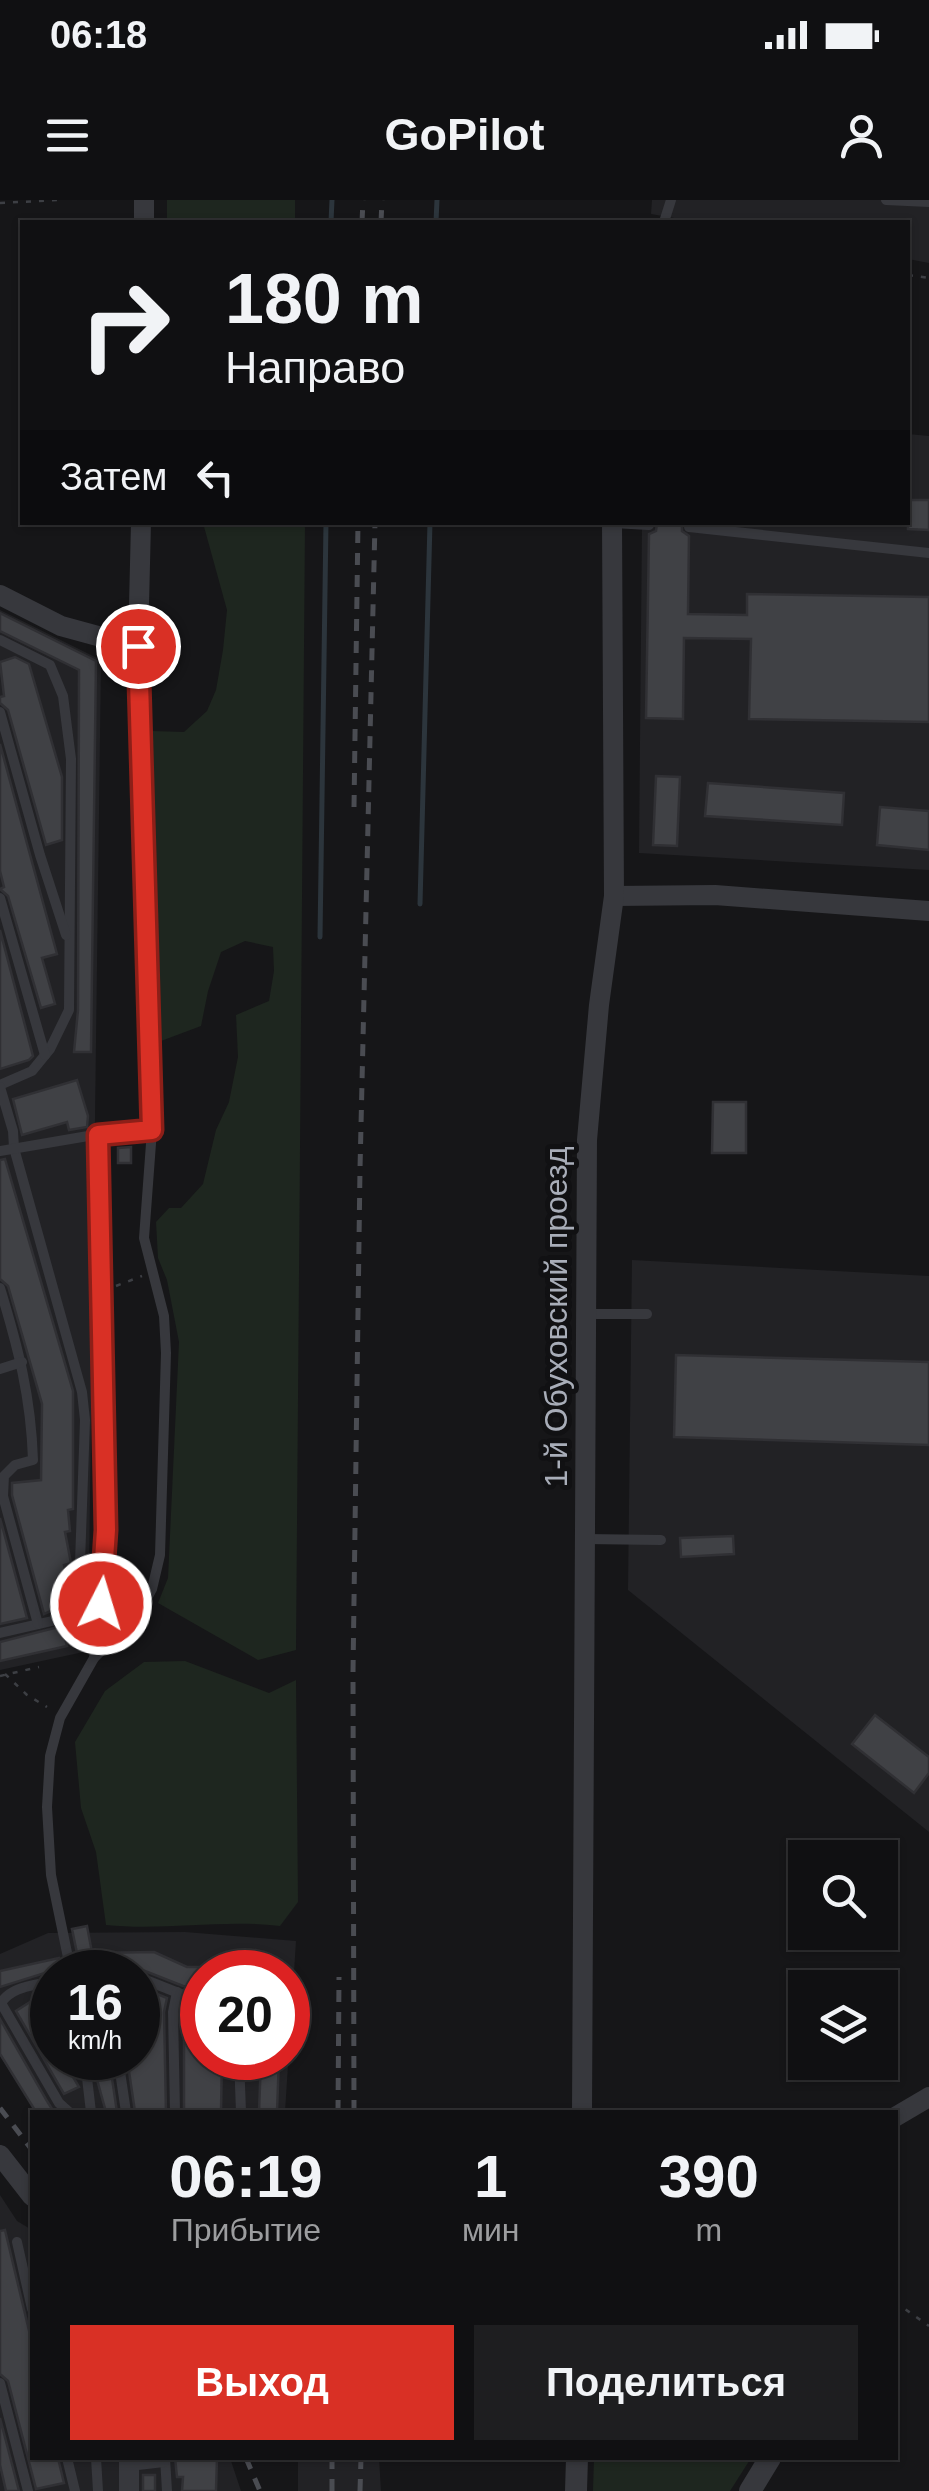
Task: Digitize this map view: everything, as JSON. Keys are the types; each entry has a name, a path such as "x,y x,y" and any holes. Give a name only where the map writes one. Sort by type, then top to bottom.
{"street":[{"path":"0,594 61,626 138,646 141,525"},
{"name":"1-й Обуховский проезд","path":"582,2110 586,1140 614,896 612,525"},
{"path":"614,896 714,895 929,911"},
{"path":"898,2114 929,2096"},
{"path":"0,2155 30,2193"},
{"path":"576,2491 578,2460"},
{"path":"750,2491 769,2460"},
{"path":"128,2462 129,2491"}],"lane":[{"path":"886,200 929,202"},
{"path":"689,527 929,553"},
{"path":"0,640 50,665 62,696 71,759 69,1010 32,1072 0,1086 82,1392 85,1420 79,1591 72,1610 0,1633"},
{"path":"67,1950 51,1874 47,1807 50,1756 62,1713 94,1658 138,1616 152,1589 160,1555 166,1353 164,1316 144,1238 152,1130 138,646"},
{"path":"0,712 70,945"},
{"path":"0,898 45,1055"},
{"path":"0,1151 152,1130"},
{"path":"94,1658 106,1546 98,1135"},
{"path":"0,1288 31,1408 33,1460 15,1465 4,1476 4,1496 38,1624"},
{"path":"586,1314 647,1314"},
{"path":"0,1370 22,1362"},
{"path":"585,1539 660,1540"},
{"path":"30,1986 7,1994 2,2003 30,2052"},
{"path":"160,1986 180,1993"},
{"path":"175,2110 176,1992"},
{"path":"46,2080 67,2110"},
{"path":"87,2080 91,2110"},
{"path":"121,2080 126,2110"},
{"path":"240,2080 241,2110"},
{"path":"17,2242 30,2301"},
{"path":"0,2383 28,2491"},
{"path":"67,2460 75,2491"},
{"path":"96,2460 98,2491"},
{"path":"128,2462 164,2460 167,2491"}],"path":[{"path":"0,202 58,200"},
{"path":"100,1291 151,1273"},
{"path":"3,1675 39,1667"},
{"path":"3,1675 27,1695 62,1713"},
{"path":"898,2304 929,2326"}],"shaded area":[{"path":"167,200 295,200 295,220 167,220"},
{"path":"652,200 929,200 929,263 910,259 910,220 686,220 651,214"},
{"path":"910,434 929,436 929,870 639,853 642,525 910,525"},
{"path":"204,525 305,525 296,1650 258,1660 158,1603 168,1578 179,1342 167,1280 158,1258 156,1222 169,1208 181,1208 203,1184 216,1130 229,1102 238,1057 236,1015 269,1001 274,971 273,947 245,941 221,952 201,1026 161,1041 152,731 184,732 207,711 216,690 227,610"},
{"path":"0,610 101,660 88,1651 0,1670"},
{"path":"632,1260 929,1276 929,1832 628,1590"},
{"path":"185,1661 269,1693 296,1680 298,1902 280,1926 106,1925 96,1852 81,1808 75,1742 105,1691 144,1662"},
{"path":"185,1932 296,1941 295,1950 180,1950 180,2080 287,2080 285,2110 35,2110 0,2056 0,1954 48,1933"},
{"path":"0,2195 17,2221 30,2229 30,2460 121,2460 121,2491 0,2491"},
{"path":"133,2460 231,2460 241,2491 133,2491"},
{"path":"298,2460 379,2460 381,2491 298,2491"},
{"path":"594,2460 750,2460 730,2491 593,2491"}],"building":[{"path":"910,500 929,500 929,530 908,529"},
{"path":"657,525 682,525 682,531 689,536 688,614 747,615 747,594 929,597 929,722 749,719 751,639 684,638 683,719 646,718 649,534 656,531"},
{"path":"0,613 96,661 91,1052 74,1052 78,1010 79,670 0,631"},
{"path":"15,657 29,664 62,777 62,840 46,845 8,710 0,703 4,696 0,662"},
{"path":"0,744 57,954 42,958 55,1004 41,1008 8,896 0,889 4,887 0,871"},
{"path":"656,776 680,777 677,846 653,845"},
{"path":"708,783 844,793 842,825 705,816"},
{"path":"880,807 929,811 929,850 877,845"},
{"path":"0,930 33,1056 0,1069"},
{"path":"77,1080 88,1116 87,1127 69,1130 67,1122 22,1135 13,1099"},
{"path":"713,1102 746,1102 746,1153 712,1153"},
{"path":"131,1147 131,1163 118,1163 118,1148"},
{"path":"5,1159 73,1391 73,1509 68,1510 70,1531 65,1532 71,1563 64,1565 70,1589 68,1596 56,1600 58,1608 44,1614 12,1495 12,1483 41,1480 42,1404 8,1286 0,1279 0,1160"},
{"path":"676,1355 929,1362 929,1445 674,1437"},
{"path":"0,1518 27,1618 0,1624"},
{"path":"733,1536 734,1554 681,1557 680,1538"},
{"path":"62,1626 67,1646 0,1661 0,1642"},
{"path":"875,1715 929,1757 929,1773 914,1793 852,1744"},
{"path":"87,1926 92,1950 76,1950 72,1929"},
{"path":"160,1955 180,1964 180,1985 160,1977"},
{"path":"30,1964 30,1978 0,1987 0,1971"},
{"path":"160,1995 167,1998 166,2110 135,2110 130,2080 160,2080"},
{"path":"30,2002 30,2035 16,2011"},
{"path":"0,2019 30,2071 30,2080 35,2080 53,2110 35,2110 0,2054"},
{"path":"56,2080 75,2080 79,2087 64,2094"},
{"path":"97,2080 112,2080 117,2110 105,2110"},
{"path":"184,2080 222,2080 221,2110 184,2110"},
{"path":"260,2080 278,2080 277,2110 259,2110"},
{"path":"5,2230 30,2335 30,2460 58,2460 64,2483 36,2489 8,2381 0,2374 0,2231"},
{"path":"0,2418 19,2491 6,2491 0,2465"},
{"path":"175,2460 217,2460 216,2491 182,2491 183,2477 177,2477"},
{"path":"143,2475 155,2475 155,2491 143,2491"}],"waterway":[{"path":"331,220 332,200"},
{"path":"436,220 437,200"},
{"path":"320,937 326,525"},
{"path":"420,904 430,525"}],"railway":[{"path":"362,220 363,200"},
{"path":"381,220 382,200"},
{"path":"354,807 358,525"},
{"path":"354,2110 353,1672 375,525"},
{"path":"338,2110 339,1977"},
{"path":"0,2108 30,2147"},
{"path":"247,2460 260,2491"},
{"path":"332,2460 332,2491"},
{"path":"360,2491 361,2460"}],"route":[{"path":"101,1604 106,1530 98,1135 152,1130 138,646"}]}
